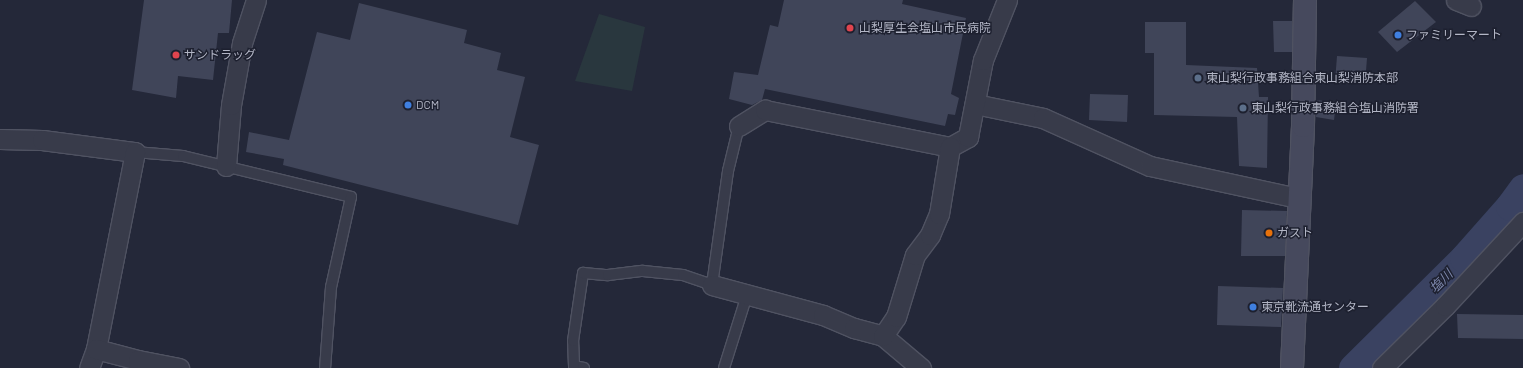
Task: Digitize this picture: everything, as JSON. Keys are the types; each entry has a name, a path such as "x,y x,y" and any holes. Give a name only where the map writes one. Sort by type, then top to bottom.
{"street":[{"path":"226,166 231,105 241,51 256,0"},
{"path":"739,126 765,110 950,147 968,137 983,60 1007,0"},
{"path":"1292,368 1298,198 1303,126 1304,0"},
{"path":"975,104 1043,118 1150,166 1298,198"},
{"path":"0,139 42,140 136,152 96,349 89,368"},
{"path":"883,336 896,316 915,255 930,235 939,214 950,147"},
{"path":"1382,368 1445,306 1523,222"},
{"path":"712,285 823,315 854,328 883,336 921,368"},
{"path":"96,349 138,360 179,368"}],"lane":[{"path":"584,368 574,366 573,341 583,273 608,275 643,271 683,276 712,285 728,171 739,126"},
{"path":"136,152 182,156 351,197 331,287 325,368"},
{"path":"724,368 747,295"}],"shaded area":[{"path":"599,14 645,27 632,91 575,81"}],"building":[{"name":"サンドラッグ","path":"144,0 232,0 229,33 218,33 213,80 178,76 176,98 132,90"},
{"path":"784,0 903,0 902,4 966,18 951,94 959,98 955,115 948,114 945,126 765,89 762,100 752,105 729,99 734,72 758,75 770,25 778,27"},
{"path":"1415,1 1436,22 1397,52 1378,32"},
{"name":"DCM","path":"359,3 467,30 464,43 501,53 497,70 525,77 510,137 539,145 518,225 283,165 284,159 246,152 249,132 289,140 317,32 350,40"},
{"path":"1273,21 1292,21 1292,52 1274,52"},
{"path":"1145,22 1186,22 1186,65 1257,68 1259,97 1268,97 1267,168 1239,166 1237,117 1154,115 1154,53 1145,53"},
{"path":"1337,56 1367,58 1365,84 1335,82"},
{"path":"1090,94 1128,95 1127,122 1089,120"},
{"path":"1317,100 1336,103 1334,120 1316,117"},
{"name":"ガスト","path":"1242,210 1287,211 1285,256 1241,256"},
{"name":"東京靴流通センター","path":"1218,286 1283,288 1281,327 1217,325"},
{"path":"1457,314 1523,315 1523,339 1458,338"}],"waterway":[{"name":"塩川","path":"1353,368 1464,258 1510,206 1523,188"}],"place":[{"name":"山梨厚生会塩山市民病院","path":"850,28"},
{"name":"ファミリーマート","path":"1398,35"},
{"name":"サンドラッグ","path":"176,55"},
{"name":"東山梨行政事務組合東山梨消防本部","path":"1198,78"},
{"name":"DCM","path":"408,105"},
{"name":"東山梨行政事務組合塩山消防署","path":"1243,108"},
{"name":"ガスト","path":"1269,233"},
{"name":"東京靴流通センター","path":"1253,307"}]}
